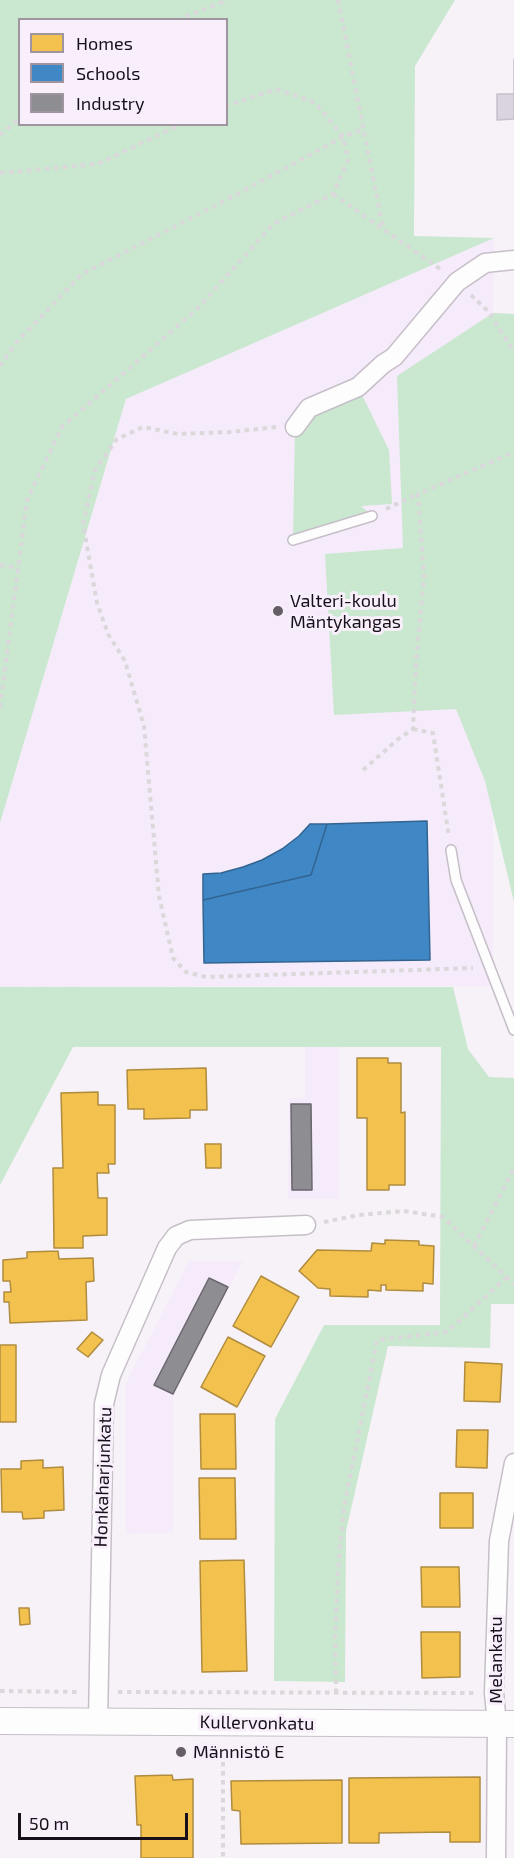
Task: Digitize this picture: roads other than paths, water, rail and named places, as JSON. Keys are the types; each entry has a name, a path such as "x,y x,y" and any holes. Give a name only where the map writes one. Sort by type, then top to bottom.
{"main road":[{"name":"Kullervonkatu","path":"0,1721 506,1724"}],"street":[{"path":"295,427 309,408 358,387 394,357 457,282 484,263 514,260"},
{"name":"Honkaharjunkatu","path":"98,1721 104,1404 111,1375 167,1248 176,1236 190,1230 306,1225"},
{"name":"Melankatu","path":"496,1858 506,1724 494,1693 499,1541 514,1463"}],"lane":[{"path":"293,540 372,516"},
{"path":"451,850 456,880 514,1030"}],"place":[{"name":"Valteri-koulu Mäntykangas","path":"278,611"},
{"name":"Männistö E","path":"181,1752"}]}
